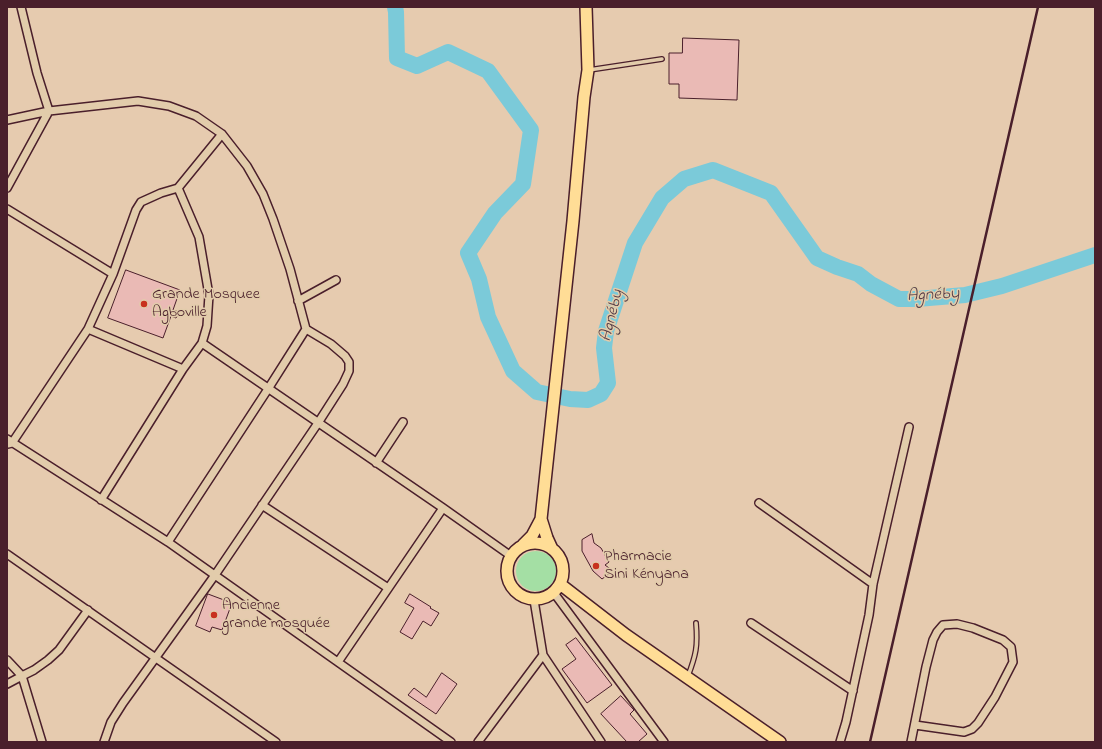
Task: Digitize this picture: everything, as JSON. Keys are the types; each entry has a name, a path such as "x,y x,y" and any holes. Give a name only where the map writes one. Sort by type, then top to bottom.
{"main road":[{"path":"552,549 543,529 541,520 574,221 584,97 588,70 586,7"},
{"path":"523,545 538,543 546,545 559,556 563,565 563,575 557,589 541,599 534,600 518,594 508,581 506,572 507,564 511,556 532,536 541,520"},
{"path":"557,589 780,742"}],"street":[{"path":"7,188 49,110 37,73 21,7"},
{"path":"7,120 49,110 138,101 169,106 196,116 222,134 247,166 263,194 290,269 306,329 331,344 345,356 349,362 349,371 343,384 318,423 215,575 111,722 104,740 112,742"},
{"path":"222,134 178,188 161,193 141,202 136,210 113,274 88,329 9,442 168,542 451,742"},
{"path":"101,500 183,369 202,343 207,326 209,295 199,237 178,188"},
{"path":"7,209 113,274"},
{"path":"298,300 336,280"},
{"path":"88,329 183,369"},
{"path":"168,542 306,329"},
{"path":"202,343 511,556"},
{"path":"376,463 403,422"},
{"path":"840,742 853,691 869,615 873,584 909,427"},
{"path":"759,503 873,584"},
{"path":"262,505 388,588"},
{"path":"338,662 443,508"},
{"path":"7,554 276,742"},
{"path":"557,589 664,742"},
{"path":"534,600 543,655 601,742"},
{"path":"7,684 34,670 59,650 88,610"},
{"path":"751,623 853,691"},
{"path":"911,742 933,640 937,632 944,625 957,624 974,628 1003,640 1011,647 1013,662 995,697 978,723 972,729 964,732 915,725"},
{"path":"478,742 543,655"},
{"path":"7,660 22,676 42,742"}],"lane":[{"path":"588,70 662,59"},
{"path":"688,678 695,656 697,640 696,623"}],"green space":[{"path":"536,551 550,557 556,571 550,585 536,591 522,585 516,571 522,557"}],"building":[{"path":"683,38 739,40 737,100 679,98 679,84 669,84 669,53 682,53"},
{"name":"Grande Mosquee Agboville","path":"126,270 180,290 173,310 179,312 176,318 171,316 163,338 108,318"},
{"path":"592,534 594,543 601,548 609,562 605,565 613,571 602,579 593,571 582,551 582,540"},
{"name":"Ancienne grande mosquée","path":"208,594 232,603 222,630 212,627 210,632 196,626"},
{"path":"410,594 439,613 431,626 423,621 412,639 400,632 414,608 405,603"},
{"path":"576,638 612,685 587,703 562,669 576,659 566,645"},
{"path":"442,673 457,684 436,714 408,695 414,688 426,697"},
{"path":"621,696 634,710 630,714 647,734 638,742 627,742 601,714"}],"waterway":[{"name":"Agnéby","path":"395,7 397,58 417,66 448,52 488,71 531,130 523,184 495,213 468,253 479,279 488,317 513,371 537,392 570,399 588,400 601,394 608,383 604,348 606,331 635,243 662,198 684,179 713,170 771,193 817,258 858,274 871,284 899,299 965,295 1002,286 1095,255"}],"railway":[{"path":"870,742 1038,7"}],"place":[{"name":"Grande Mosquee Agboville","path":"144,304"},
{"name":"Pharmacie Sini Kényana","path":"596,566"},
{"name":"Ancienne grande mosquée","path":"214,615"}]}
